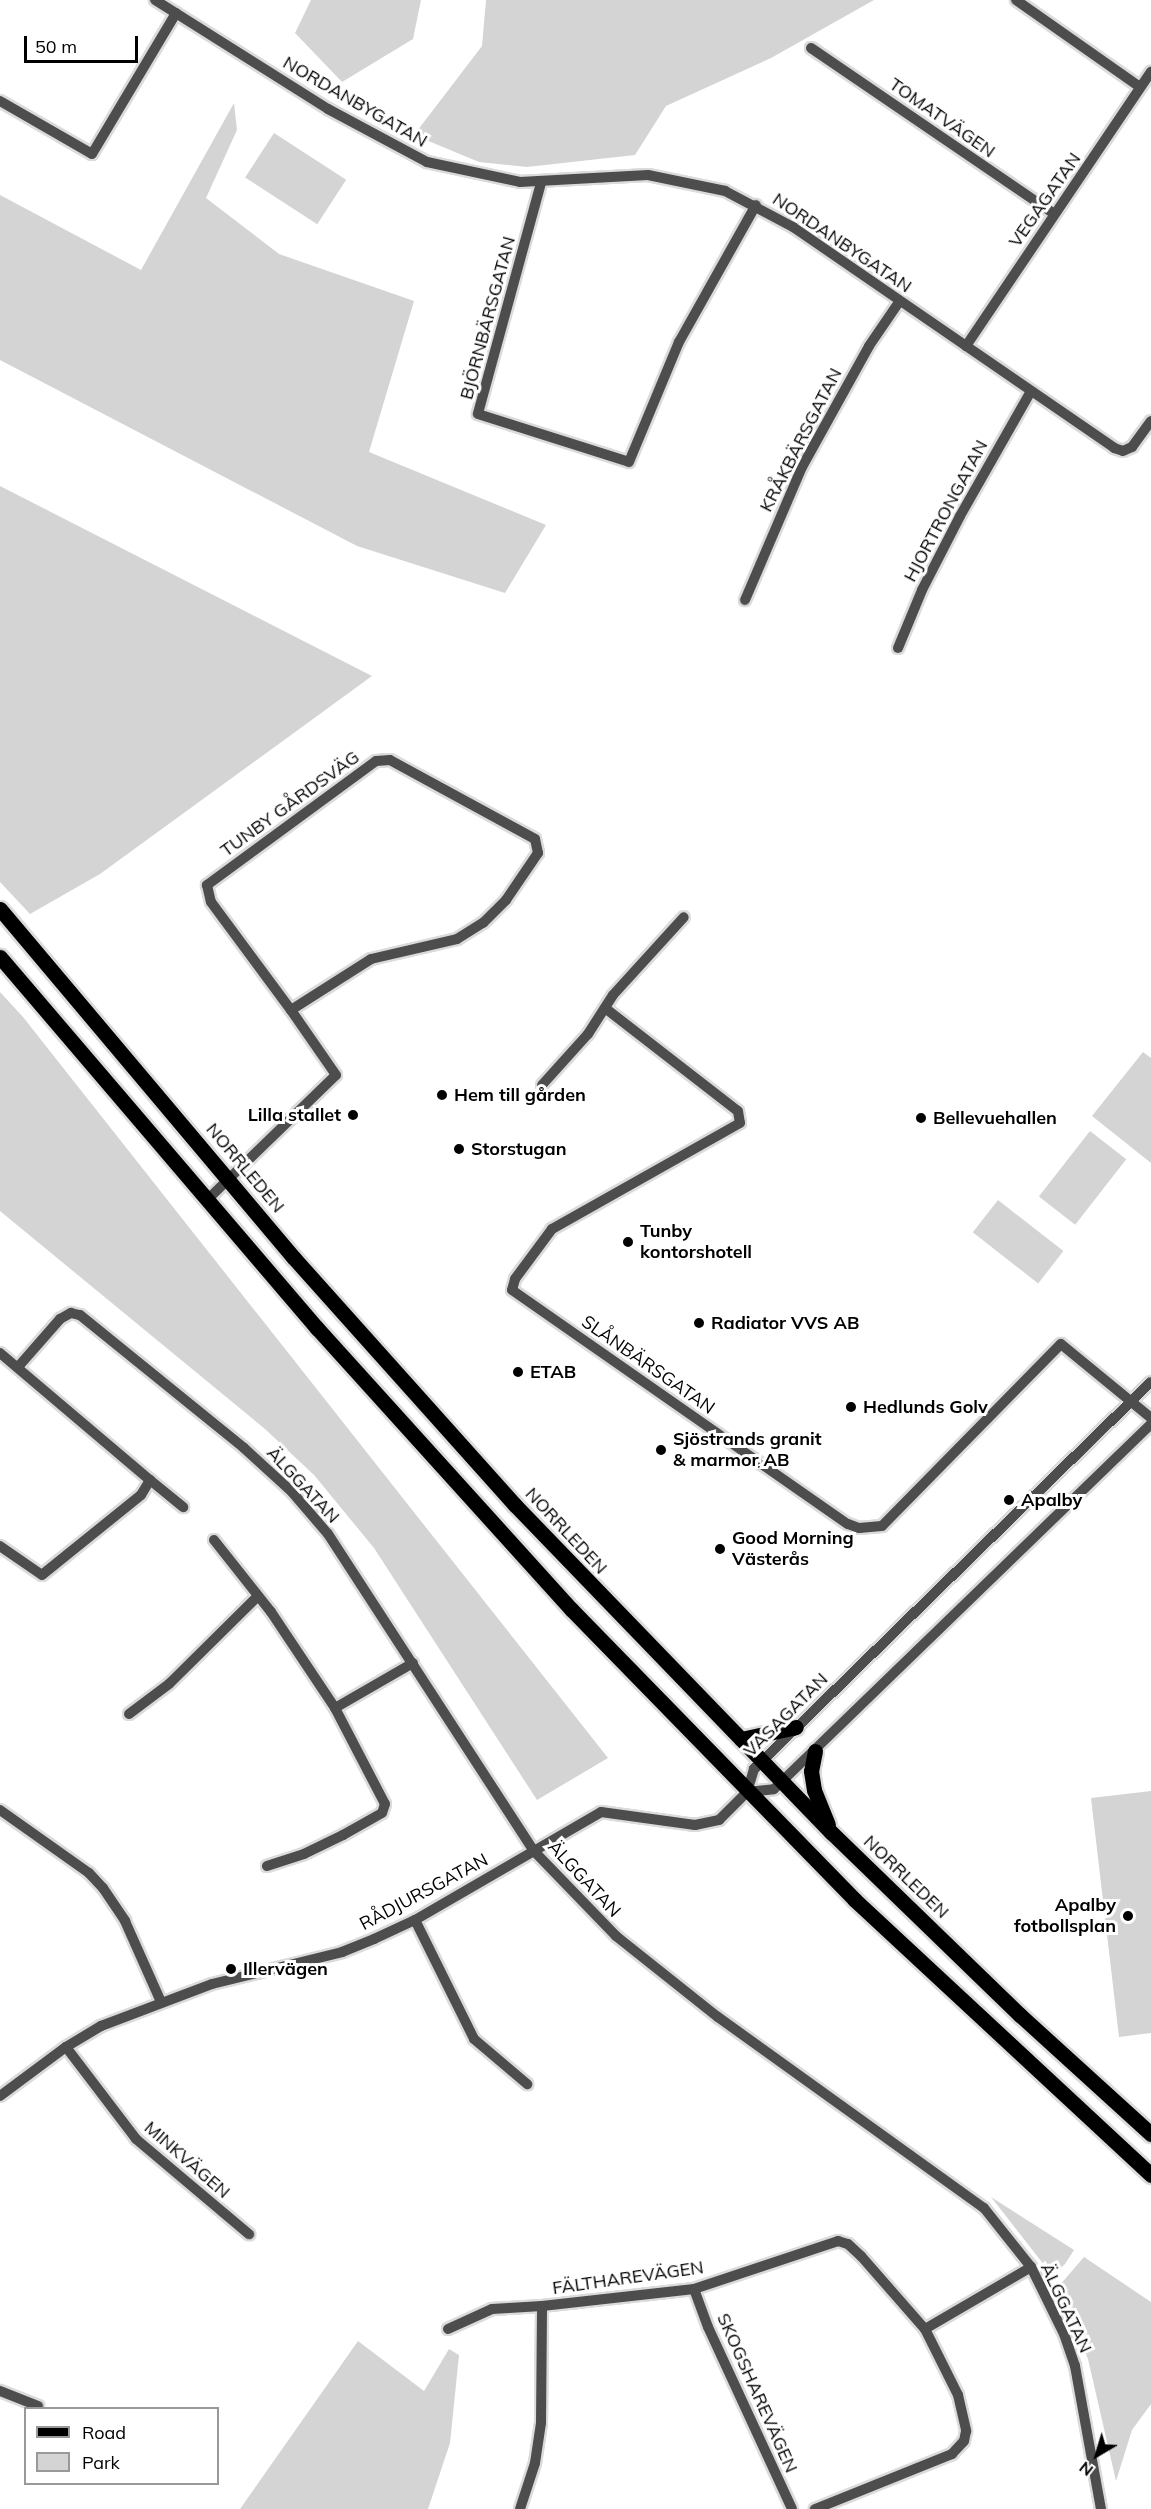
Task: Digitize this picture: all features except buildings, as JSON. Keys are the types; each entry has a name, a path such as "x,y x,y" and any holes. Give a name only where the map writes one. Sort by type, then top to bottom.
{"main road":[{"name":"NORRLEDEN","path":"0,909 228,1179 515,1505 831,1832 1020,2015 1151,2134"},
{"path":"0,957 447,1475 747,1792 855,1900 1151,2175"},
{"path":"741,1739 796,1727"},
{"path":"815,1751 811,1771 814,1790 831,1832"}],"street":[{"name":"NORDANBYGATAN","path":"155,0 409,156 461,172 541,183 606,174 648,175 725,191 756,205 966,346 1030,393 1124,451 1132,447 1151,421"},
{"path":"1016,0 1140,87"},
{"path":"0,101 92,154 176,13"},
{"name":"TOMATVÄGEN","path":"812,48 1054,214"},
{"name":"VEGAGATAN","path":"966,346 1151,72"},
{"name":"BJÖRNBÄRSGATAN","path":"541,183 478,414 628,462 679,342 756,205"},
{"name":"KRÅKBÄRSGATAN","path":"745,600 802,467 869,346 899,302"},
{"name":"HJORTRONGATAN","path":"898,648 960,516 1030,393"},
{"name":"TUNBY GÅRDSVÄG","path":"208,1199 336,1075 211,902 207,885 376,761 390,760 534,839 538,853 506,900 483,923 457,939 371,959 291,1010"},
{"path":"542,1085 588,1034 605,1008 684,917"},
{"name":"SLÅNBÄRSGATAN","path":"605,1008 738,1112 740,1123 552,1229 515,1279 512,1290 848,1524 859,1528 882,1526 1061,1344 1151,1418"},
{"name":"ÄLGGATAN","path":"18,1367 60,1319 71,1313 80,1315 168,1383 292,1492 328,1534 534,1851 616,1936 836,2102 984,2208 1031,2267 1064,2334 1075,2366 1101,2509"},
{"path":"0,1353 183,1507"},
{"name":"VASAGATAN","path":"747,1792 754,1769 761,1761 1151,1383"},
{"path":"747,1792 774,1789 782,1782 1151,1424"},
{"path":"0,1546 42,1575 141,1495 150,1480"},
{"path":"214,1540 258,1596 335,1707 385,1804 382,1813 304,1854 267,1866"},
{"path":"129,1714 169,1684 258,1596"},
{"path":"335,1707 413,1663"},
{"name":"RÅDJURSGATAN","path":"0,2096 66,2047 101,2026 212,1984 342,1952 415,1920 601,1812 695,1825 719,1820 747,1792"},
{"path":"0,1810 89,1873 103,1888 125,1921 161,2002"},
{"path":"415,1920 474,2039 527,2084"},
{"name":"MINKVÄGEN","path":"66,2047 136,2139 249,2234"},
{"name":"FÄLTHAREVÄGEN","path":"448,2329 492,2310 694,2289 838,2241 848,2244 925,2329 958,2395 966,2431 964,2441 952,2454 815,2509"},
{"path":"925,2329 1031,2267"},
{"name":"SKOGSHAREVÄGEN","path":"694,2289 792,2509"},
{"name":"FÄLTHAREVÄGEN","path":"520,2509 535,2463 542,2423 542,2306"},
{"path":"0,2391 38,2406"}],"green space":[{"path":"311,0 421,0 413,39 342,82 295,33"},
{"path":"486,0 874,0 771,58 666,106 635,155 527,167 479,162 414,135 482,46"},
{"path":"234,103 237,130 206,198 279,254 414,301 369,452 546,525 505,593 357,546 0,360 0,195 141,270"},
{"path":"274,133 346,180 317,224 245,177"},
{"path":"0,486 372,676 100,874 30,914 0,882"},
{"path":"0,992 23,1017 608,1758 537,1800 374,1548 314,1475 265,1429 0,1211"},
{"path":"1143,1052 1151,1058 1151,1163 1092,1116"},
{"path":"1090,1131 1126,1159 1075,1225 1039,1196"},
{"path":"998,1200 1063,1251 1038,1283 973,1232"},
{"name":"Apalby fotbollsplan","path":"1151,1791 1151,2033 1119,2037 1091,1798"},
{"path":"991,2197 1074,2250 1065,2264 1052,2275"},
{"path":"1084,2257 1151,2302 1151,2404 1132,2430 1116,2481 1088,2359 1059,2286"},
{"path":"358,2341 424,2391 449,2349 459,2355 450,2443 428,2509 240,2509"}],"place":[{"name":"Hem till gården","path":"442,1095"},
{"name":"Lilla stallet","path":"353,1115"},
{"name":"Bellevuehallen","path":"921,1118"},
{"name":"Storstugan","path":"459,1149"},
{"name":"Tunby kontorshotell","path":"628,1242"},
{"name":"Radiator VVS AB","path":"699,1323"},
{"name":"ETAB","path":"518,1372"},
{"name":"Hedlunds Golv","path":"851,1407"},
{"name":"Sjöstrands granit & marmor AB","path":"661,1450"},
{"name":"Apalby","path":"1009,1500"},
{"name":"Good Morning Västerås","path":"720,1549"},
{"name":"Apalby fotbollsplan","path":"1128,1916"},
{"name":"Illervägen","path":"231,1969"}]}
